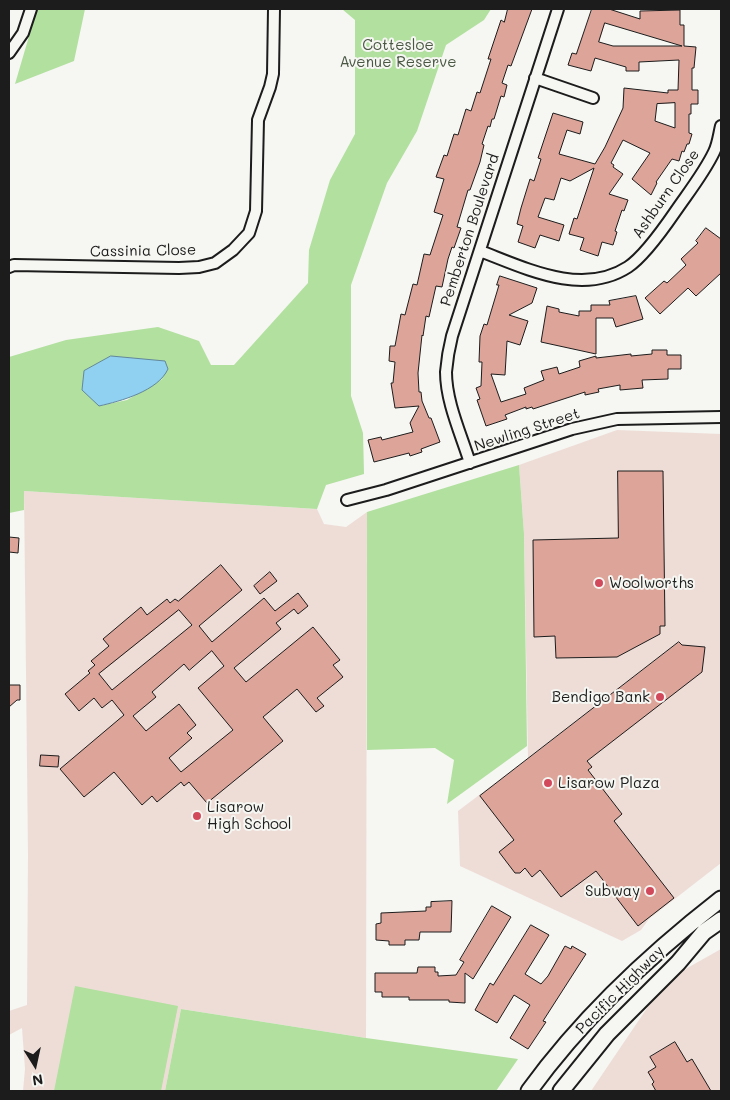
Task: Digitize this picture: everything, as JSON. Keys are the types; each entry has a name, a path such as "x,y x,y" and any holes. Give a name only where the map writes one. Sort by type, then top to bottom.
{"main road":[{"name":"Pacific Highway","path":"529,1091 597,1008 680,931 721,899"},
{"name":"Pacific Highway","path":"561,1091 607,1034 678,963 704,932 721,920"},
{"path":"678,963 721,933"}],"street":[{"path":"9,53 23,33 31,9"},
{"name":"Cassinia Close","path":"9,267 14,265 199,267 215,263 233,250 248,233 256,211 258,120 273,74 274,9"},
{"name":"Pemberton Boulevard","path":"470,463 448,391 446,372 452,336 558,9"},
{"path":"536,78 593,98"},
{"name":"Ashburn Close","path":"480,250 551,276 573,280 597,279 613,275 630,266 667,224 702,173 715,150 721,126"},
{"name":"Newling Street","path":"347,500 386,490 572,429 618,419 721,417"}],"shaded area":[{"path":"617,430 721,434 721,863 649,919 641,930 622,941 460,866 458,811 528,758 524,534 519,465"},
{"name":"Lisarow High School","path":"24,491 317,509 324,524 346,527 367,512 366,1038 181,1009 165,1091 23,1091 25,1069 22,1028 9,1035 9,1011 27,1005 28,855"},
{"path":"721,949 721,1091 591,1091 666,980"}],"green space":[{"path":"37,9 85,9 74,61 15,84"},
{"name":"Cottesloe Avenue Reserve","path":"342,9 491,9 484,20 446,45 417,131 387,183 351,285 351,396 363,433 364,474 326,485 317,509 24,491 24,510 9,513 9,357 66,340 158,327 199,341 211,365 234,365 308,283 309,250 330,180 355,134 355,20","holes":["164,378 127,400 99,406"]},
{"path":"519,465 524,534 527,746 447,804 454,760 435,748 367,750 367,512"},
{"path":"75,986 178,1006 161,1091 54,1091"},
{"path":"181,1009 366,1038 518,1059 496,1091 165,1091"}],"water":[{"path":"111,356 165,361 168,369 163,377 148,389 128,398 99,406 82,390 84,371"}],"building":[{"path":"508,9 532,9 511,66 508,65 502,83 507,85 504,97 501,96 494,119 492,119 490,127 488,126 482,144 484,145 480,162 470,190 468,190 457,227 461,228 448,259 442,287 436,286 429,317 426,316 422,335 418,373 419,392 421,392 422,401 440,442 421,449 422,452 410,456 409,453 374,462 368,440 381,437 382,440 413,432 410,423 419,406 395,408 391,383 393,383 395,362 389,361 390,346 395,346 401,314 405,315 413,284 417,285 424,254 430,255 443,215 434,212 444,179 436,177 444,155 447,156 454,134 458,135 466,109 471,111 477,92 480,93 491,59 488,59 501,20 504,22"},
{"path":"592,9 609,9 640,19 640,11 680,10 680,25 684,25 684,46 696,47 694,68 692,68 692,90 698,90 698,104 691,104 689,133 692,134 689,144 687,144 684,152 682,151 679,161 672,159 656,182 651,195 632,179 650,153 623,140 611,163 614,165 613,167 623,174 609,194 628,200 624,211 622,210 615,231 617,232 613,245 602,242 598,256 580,250 584,238 569,234 574,218 577,219 594,168 570,181 561,178 554,200 545,198 538,217 564,225 559,241 540,235 535,248 518,242 523,226 517,224 521,208 530,179 534,181 541,159 538,158 553,113 583,122 580,134 567,130 559,154 595,164 623,108 624,88 668,93 668,90 678,90 679,60 639,62 639,71 626,71 626,67 595,58 591,71 568,65 572,53 576,54","holes":["605,23 682,46 613,46 599,42","675,103 675,128 655,121 657,104"]},
{"path":"706,228 721,239 721,273 696,296 688,288 660,314 645,298 664,281 667,283 686,265 681,259 698,243 696,241"},
{"path":"500,276 537,288 532,303 509,315 528,321 520,345 507,341 505,375 491,374 501,402 526,394 524,388 544,380 541,371 557,367 559,374 580,367 579,361 596,356 596,358 631,354 631,356 652,354 652,350 667,350 667,355 681,355 681,369 668,369 668,379 642,380 643,388 620,390 620,385 598,389 599,392 585,395 585,392 533,409 532,407 526,409 526,407 505,415 507,419 486,426 477,400 480,399 476,388 481,386 482,362 479,362 480,336 484,324 487,325"},
{"path":"636,296 643,319 616,327 613,318 596,318 596,354 541,342 547,306 559,309 559,312 579,316 579,311 591,311 591,305 610,305 609,301"},
{"name":"Woolworths","path":"618,471 663,471 665,626 660,626 660,634 617,657 556,658 555,636 534,637 533,540 618,538"},
{"path":"9,537 19,538 18,553 9,552"},
{"path":"221,565 242,590 199,626 212,642 264,598 275,611 298,593 308,606 298,614 294,609 276,623 281,629 234,668 246,682 313,627 340,660 333,665 343,677 317,698 324,706 316,712 297,689 263,717 283,741 207,803 189,782 184,786 181,782 157,802 152,796 142,805 114,772 84,797 60,769 124,715 112,700 102,708 94,698 79,711 65,694 90,673 88,671 95,665 91,661 109,646 103,639 141,607 147,615 167,599 170,603 175,599 178,601","holes":["179,610 192,625 112,690 99,674","212,651 224,666 198,688 233,730 181,772 169,758 192,738 187,733 196,725 179,704 146,731 133,716 156,697 152,692 184,664 189,670"]},
{"path":"270,572 277,581 260,594 254,586"},
{"name":"Lisarow Plaza","path":"679,642 682,645 705,647 702,672 587,761 592,767 588,770 622,814 614,821 674,898 638,926 596,871 561,897 540,870 532,877 525,868 520,873 515,873 499,852 514,840 480,796"},
{"path":"9,685 20,685 20,700 17,700 9,707"},
{"path":"41,755 59,756 58,767 40,766"},
{"path":"452,901 451,932 420,932 419,940 405,940 405,945 389,945 389,941 376,940 376,924 381,923 381,913 426,911 426,907 431,907 431,902"},
{"path":"492,906 511,917 473,979 465,973 465,1003 449,1002 449,1000 409,1000 409,997 382,997 382,992 375,992 375,973 417,973 418,967 435,967 435,972 438,972 438,976 456,975 464,962 460,960"},
{"path":"531,925 549,935 525,974 541,984 548,976 565,946 571,949 572,946 586,954 543,1021 546,1022 528,1049 510,1038 530,1005 514,995 497,1023 475,1010 490,983 493,985"},
{"path":"675,1042 687,1062 692,1059 711,1091 656,1091 652,1084 654,1082 648,1072 656,1067 650,1057"}],"place":[{"name":"Woolworths","path":"599,583"},
{"name":"Bendigo Bank","path":"660,697"},
{"name":"Lisarow Plaza","path":"548,783"},
{"name":"Lisarow High School","path":"197,816"},
{"name":"Subway","path":"650,891"}]}
